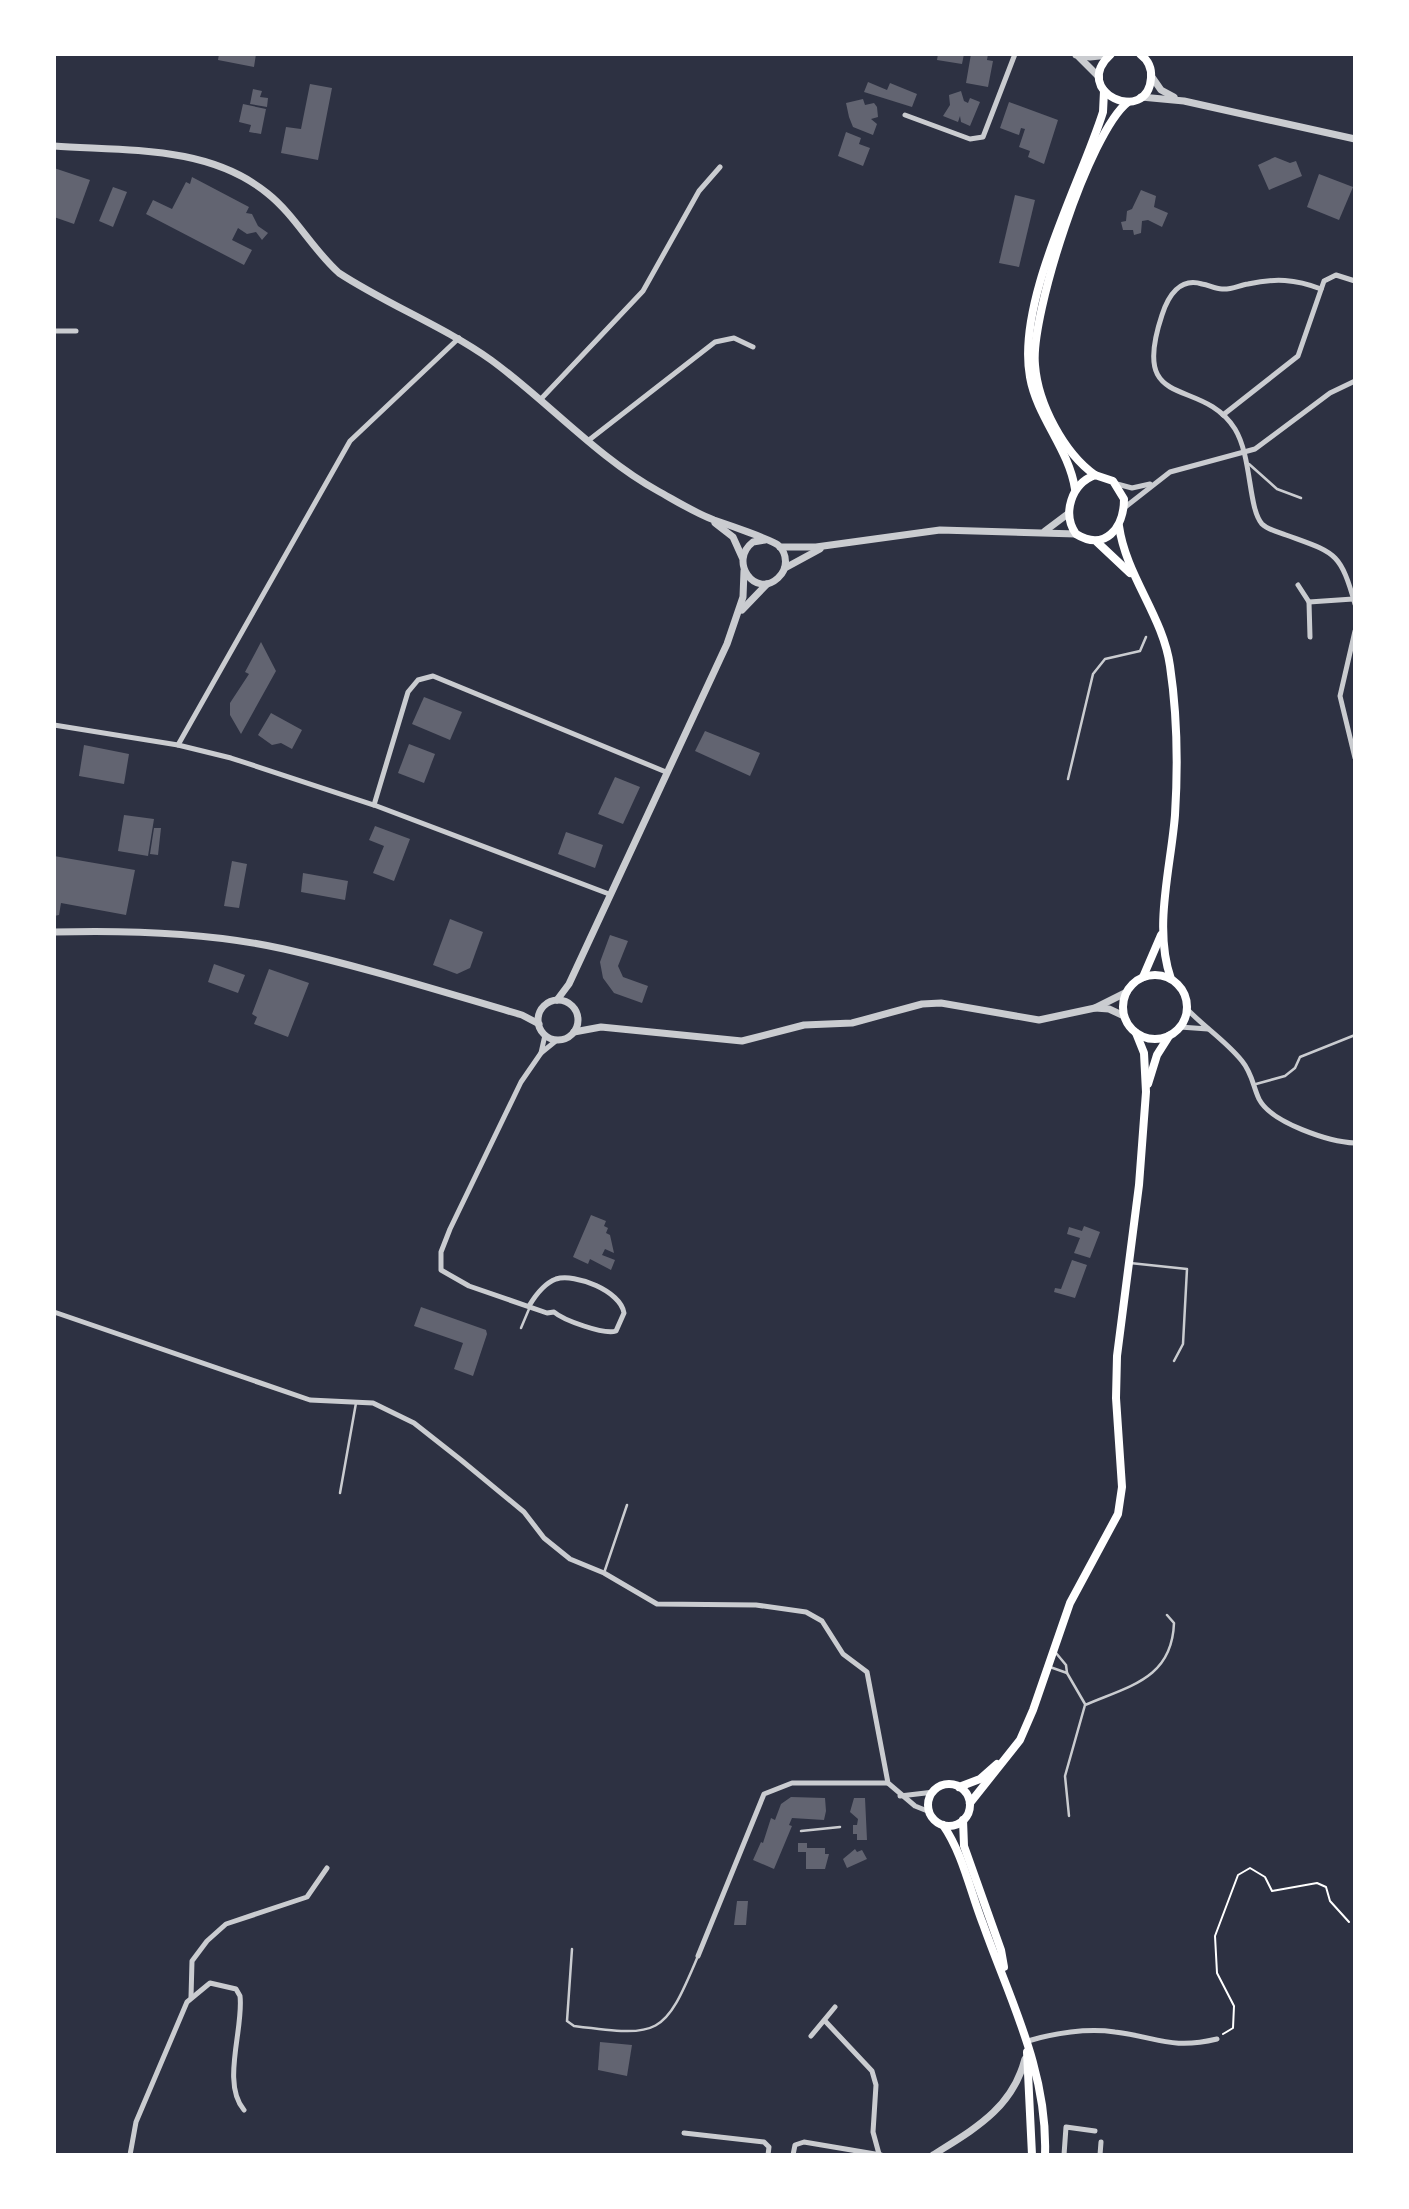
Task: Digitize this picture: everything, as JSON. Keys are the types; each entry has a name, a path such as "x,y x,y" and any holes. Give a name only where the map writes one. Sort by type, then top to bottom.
{"main road":[{"path":"1097,542 1109,537 1119,526 1124,499 1117,484 1081,466 1062,436 1037,379 1036,333 1072,190 1099,125 1104,91 1099,77 1104,61 1110,55"},
{"path":"1075,489 1069,464 1035,400 1028,364 1033,311 1097,146 1114,114 1128,102 1141,97 1152,77 1143,56"},
{"path":"1104,91 1118,101 1128,102"},
{"path":"1095,475 1081,482 1075,489 1069,513 1076,534 1097,542 1114,556 1137,582"},
{"path":"1005,1977 1001,1950 964,1846 963,1821 970,1803 1012,1750 1030,1718 1070,1603 1112,1531 1121,1502 1115,1377 1146,1092 1144,1053 1136,1032 1124,1016 1127,992 1143,977 1152,962 1163,926 1175,811 1173,698 1164,641 1137,582 1119,526"},
{"path":"1163,926 1171,979"},
{"path":"1136,1032 1155,1039 1168,1036 1180,1027 1187,1009 1183,990 1171,979 1157,975 1143,977"},
{"path":"1146,1092 1156,1059 1168,1036"},
{"path":"1012,1750 979,1780 959,1787 944,1785 934,1792 929,1802 930,1812 943,1825 962,1861 1026,2038 1041,2090 1045,2155"},
{"path":"959,1787 967,1794 970,1803"},
{"path":"943,1825 954,1825 963,1821"},
{"path":"1026,2038 1032,2155"}],"street":[{"path":"905,115 970,139 983,138 1015,54"},
{"path":"1076,54 1090,57 1110,55"},
{"path":"1076,54 1099,77"},
{"path":"1152,77 1161,90 1184,101"},
{"path":"1141,97 1184,101 1355,139"},
{"path":"54,146 185,156 244,176 269,194 323,259 339,273 459,338 641,482 712,520 780,547 829,545 940,530 1076,534"},
{"path":"540,400 643,291 699,191 720,167"},
{"path":"1223,415 1298,356 1321,289 1330,276 1355,281"},
{"path":"1309,602 1354,601 1352,586 1342,564 1330,552 1265,527 1255,515 1249,464 1236,430 1223,415 1203,402 1173,391 1156,373 1152,350 1163,310 1171,294 1190,281 1224,290 1286,279 1321,289"},
{"path":"54,331 76,331"},
{"path":"178,746 345,449 459,338"},
{"path":"589,440 715,342 734,338 752,347"},
{"path":"1124,508 1153,484 1189,465 1246,453 1273,438 1330,393 1355,381"},
{"path":"1117,484 1132,488 1153,484"},
{"path":"1045,532 1069,513"},
{"path":"712,520 733,537 742,556 744,571 739,613"},
{"path":"742,556 753,542 765,540"},
{"path":"557,1000 569,984 739,613 753,595 778,578 785,569 829,545"},
{"path":"780,547 785,557 785,569"},
{"path":"744,571 754,582 769,583"},
{"path":"1298,585 1309,602 1310,636"},
{"path":"1355,631 1340,696 1355,758"},
{"path":"374,805 408,692 418,680 433,676 666,772"},
{"path":"54,725 231,758 374,805 609,894"},
{"path":"54,932 94,931 223,940 283,949 522,1015 539,1024"},
{"path":"569,984 570,1003 578,1016 601,1027"},
{"path":"529,1306 538,1293 556,1279 590,1284 619,1299 624,1310 616,1331 608,1333 529,1306 449,1277 442,1270 439,1261 450,1229 521,1082 541,1053 557,1040 574,1032 601,1027 742,1041 812,1024 852,1023 922,1004 958,1005 1039,1020 1094,1008 1127,992"},
{"path":"522,1015 540,1011 547,1003 557,1000 570,1003"},
{"path":"1094,1008 1110,1009 1124,1016"},
{"path":"1187,1009 1244,1063 1268,1112 1321,1138 1355,1143"},
{"path":"540,1011 539,1024 545,1035 557,1040"},
{"path":"574,1032 578,1016"},
{"path":"1180,1027 1209,1030"},
{"path":"541,1053 545,1035"},
{"path":"54,1312 310,1400 373,1403 414,1423 524,1512 544,1538 570,1559 604,1573 657,1604 756,1605 806,1612 822,1621 843,1654 867,1672 888,1783 900,1796 930,1812"},
{"path":"698,1956 764,1794 792,1783 888,1783"},
{"path":"900,1796 934,1792"},
{"path":"130,2155 132,2136 191,1997 192,1961 207,1941 226,1924 307,1898 327,1868"},
{"path":"191,1997 210,1983 236,1989 240,1996 234,2084 238,2102 244,2110"},
{"path":"811,2036 826,2022 835,2007"},
{"path":"793,2155 795,2146 804,2142 880,2154 873,2132 876,2085 872,2071 826,2022"},
{"path":"1026,2038 1114,2031 1168,2044 1194,2044 1217,2039"},
{"path":"933,2155 985,2121 1010,2096 1027,2052"},
{"path":"1064,2155 1066,2127 1095,2131"},
{"path":"684,2133 764,2142 769,2147 768,2155"},
{"path":"1100,2155 1101,2142"}],"lane":[{"path":"1249,464 1278,489 1301,498"},
{"path":"1068,779 1093,674 1105,659 1140,651 1146,637"},
{"path":"1256,1084 1285,1076 1295,1068 1300,1057 1355,1035"},
{"path":"1129,1262 1187,1269 1183,1345 1174,1361"},
{"path":"521,1328 529,1306"},
{"path":"340,1493 356,1403"},
{"path":"604,1573 627,1505"},
{"path":"1085,1705 1133,1685 1164,1664 1174,1631 1174,1623 1167,1615"},
{"path":"1052,1650 1060,1656 1085,1705 1065,1776 1069,1816"},
{"path":"1047,1666 1067,1673"},
{"path":"801,1831 841,1827"},
{"path":"572,1949 567,2021 574,2026 635,2033 663,2021 674,2009 698,1956"}],"path":[{"path":"1217,2039 1233,2028 1234,2006 1217,1973 1215,1936 1238,1875 1250,1868 1265,1877 1272,1891 1317,1883 1326,1887 1330,1901 1349,1922"}],"building":[{"path":"219,54 256,54 254,67 218,60"},
{"path":"938,54 964,54 962,64 937,60"},
{"path":"971,54 988,54 987,60 993,61 988,87 966,83"},
{"path":"868,82 887,90 890,83 917,94 912,107 864,92"},
{"path":"310,84 332,88 318,160 281,153 286,127 301,129"},
{"path":"253,89 262,91 260,97 268,98 267,107 250,104"},
{"path":"961,91 964,101 968,103 970,98 980,102 970,126 961,122 960,116 958,122 943,116 950,105 949,95"},
{"path":"863,99 865,105 874,103 877,107 878,117 871,119 877,124 873,135 853,127 849,117 846,103"},
{"path":"1009,102 1058,120 1044,164 1028,157 1030,151 1019,147 1025,129 1021,128 1019,135 1000,128"},
{"path":"243,104 266,109 261,134 249,132 251,125 239,122"},
{"path":"846,132 861,138 859,144 870,148 863,166 838,156"},
{"path":"1275,157 1290,163 1296,161 1302,176 1269,190 1258,165"},
{"path":"54,168 90,180 74,224 54,217"},
{"path":"1319,174 1353,187 1339,220 1307,207"},
{"path":"192,177 249,207 246,213 252,214 258,226 268,233 262,240 256,232 247,234 238,228 232,240 252,250 244,265 146,214 153,200 172,209 186,182 190,184"},
{"path":"113,187 127,192 113,227 99,221"},
{"path":"1141,190 1156,196 1154,207 1168,213 1162,227 1148,220 1142,221 1141,233 1134,235 1133,230 1123,230 1121,222 1126,221 1127,211 1132,209"},
{"path":"1015,195 1035,200 1019,267 999,263"},
{"path":"261,642 276,671 241,734 230,715 230,703 249,674 245,672"},
{"path":"424,697 462,712 450,740 412,724"},
{"path":"271,713 302,730 292,749 281,743 272,745 258,735"},
{"path":"705,731 760,753 750,776 695,751"},
{"path":"409,744 435,754 424,783 398,773"},
{"path":"84,745 129,754 124,784 79,776"},
{"path":"615,777 640,787 623,824 598,814"},
{"path":"124,815 154,819 148,856 118,851"},
{"path":"375,826 410,839 394,881 373,873 384,846 369,840"},
{"path":"154,828 161,828 158,855 150,854"},
{"path":"566,832 603,845 595,868 558,854"},
{"path":"54,856 135,870 126,915 61,903 59,915 54,916"},
{"path":"232,861 247,864 239,908 224,906"},
{"path":"303,873 348,881 345,900 301,892"},
{"path":"450,919 483,932 470,968 457,974 433,965"},
{"path":"610,935 628,941 618,966 623,977 648,986 642,1003 614,993 603,978 600,962"},
{"path":"214,964 245,975 238,993 208,982"},
{"path":"269,969 309,983 288,1037 254,1024 257,1017 252,1014"},
{"path":"591,1215 606,1221 604,1226 608,1228 606,1233 610,1235 614,1253 605,1249 602,1255 615,1260 611,1270 590,1259 588,1264 573,1257"},
{"path":"1084,1226 1100,1232 1090,1258 1074,1253 1080,1238 1067,1234 1069,1227 1082,1231"},
{"path":"1072,1260 1087,1265 1075,1298 1054,1292 1055,1288 1061,1289"},
{"path":"421,1307 486,1330 473,1376 454,1369 463,1343 414,1326"},
{"path":"791,1797 825,1798 824,1820 792,1818 789,1825 792,1826 774,1869 753,1860 761,1842 763,1843 771,1818 775,1820 781,1804"},
{"path":"854,1798 865,1798 867,1840 857,1840 857,1834 853,1834 853,1825 857,1825 858,1819 850,1812"},
{"path":"798,1843 807,1843 807,1848 825,1848 825,1854 829,1854 825,1869 806,1869 806,1852 798,1852"},
{"path":"855,1849 857,1852 862,1850 867,1859 847,1868 843,1859"},
{"path":"737,1901 748,1901 746,1925 734,1925"},
{"path":"600,2042 632,2045 627,2076 598,2070"}]}
